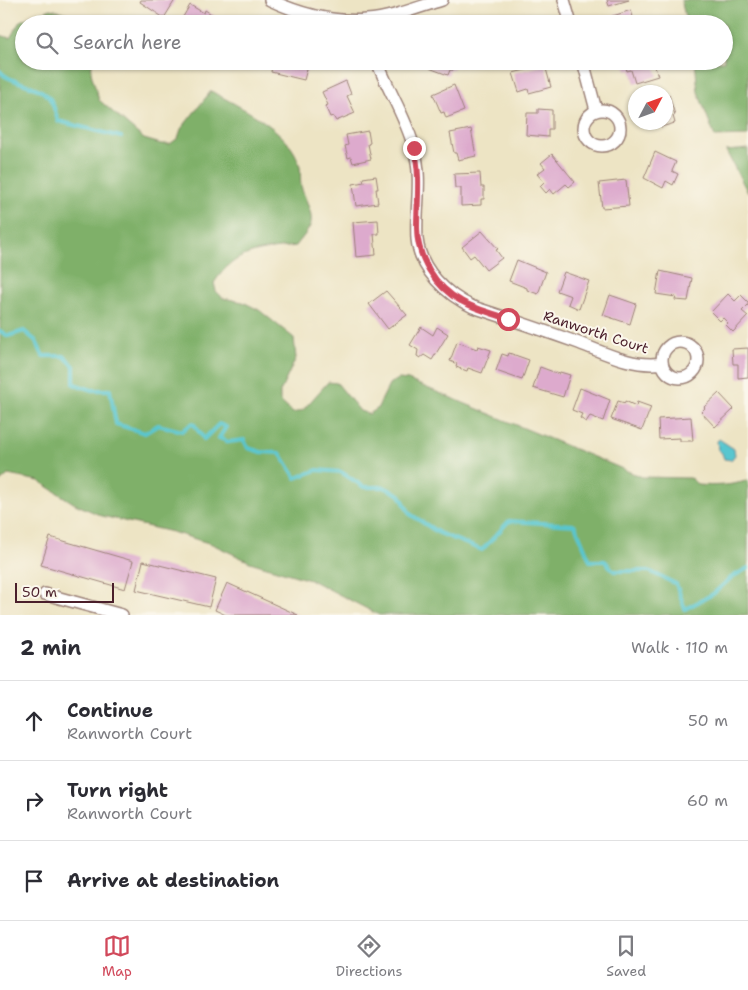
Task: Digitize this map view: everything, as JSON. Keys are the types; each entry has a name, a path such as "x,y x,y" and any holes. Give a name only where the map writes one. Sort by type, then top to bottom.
{"street":[{"path":"270,0 310,15"},
{"path":"391,15 442,0"},
{"path":"564,0 568,15"},
{"name":"Ranworth Court","path":"381,70 403,114 414,148 419,180 417,242 430,271 441,286 460,301 473,307 614,356 641,364 662,363"},
{"path":"585,70 596,110"},
{"path":"45,594 122,615"}],"green space":[{"path":"681,0 748,0 748,136 715,137 698,92 696,70 733,70 733,15 685,15"},
{"path":"51,9 74,15 36,15"},
{"path":"15,30 15,70 91,70 99,100 144,139 161,144 170,144 178,138 181,129 211,91 264,122 287,142 295,154 300,167 301,186 311,214 311,223 307,232 296,246 260,251 240,258 222,272 214,283 216,291 223,298 243,302 259,310 294,338 296,358 280,392 280,401 293,413 303,410 328,382 337,383 360,411 369,414 377,409 390,383 399,379 408,380 642,477 691,478 698,485 730,484 748,480 748,615 379,615 313,581 250,562 212,544 172,532 102,516 75,504 39,481 8,475 0,482 0,35 10,38"},
{"path":"748,149 748,193 726,151"}],"water":[{"path":"719,439 734,449 735,455 731,460 724,459 722,453 718,450 717,441"}],"building":[{"path":"141,0 175,0 166,15 160,15 140,2"},
{"path":"607,0 629,0 609,6"},
{"path":"190,5 204,13 205,10 213,15 184,15"},
{"path":"631,10 632,15 616,15"},
{"path":"271,70 307,70 304,80 271,72"},
{"path":"434,70 450,70 448,75"},
{"path":"525,70 546,70 551,87 529,93 528,89 519,92 513,73"},
{"path":"631,70 656,70 658,76 635,83"},
{"path":"346,81 351,94 347,96 355,113 336,121 333,116 330,117 325,106 328,105 322,92"},
{"path":"454,85 464,111 446,118 444,112 441,113 433,94"},
{"path":"538,109 552,110 552,129 548,129 548,137 526,135 527,113 538,113"},
{"path":"471,129 476,156 458,160 456,153 454,153 450,133"},
{"path":"368,131 371,159 353,163 351,157 348,158 345,146 348,145 346,135"},
{"path":"655,152 676,162 672,171 678,174 673,185 666,181 663,188 644,178"},
{"path":"552,154 575,182 569,187 566,184 554,194 550,189 546,193 540,186 544,182 537,174 545,168 541,163"},
{"path":"480,173 481,187 484,187 484,199 481,199 481,205 461,206 461,188 455,188 454,174"},
{"path":"376,176 378,203 356,206 353,184 364,182 363,178"},
{"path":"626,180 629,206 602,208 599,183"},
{"path":"378,220 379,234 374,234 376,255 356,257 353,222"},
{"path":"482,231 498,249 496,250 502,258 486,270 474,255 470,258 462,247"},
{"path":"517,260 546,272 538,294 509,281"},
{"path":"660,271 692,278 688,301 675,300 676,297 656,294"},
{"path":"564,272 589,281 579,309 568,304 571,296 557,291"},
{"path":"386,291 407,315 388,329 369,304"},
{"path":"728,294 735,301 741,295 748,302 748,305 742,311 748,316 733,332 726,325 728,323 723,318 720,321 711,312"},
{"path":"610,295 636,304 630,324 603,315"},
{"path":"421,327 433,335 437,327 448,334 432,360 424,355 420,358 417,356 418,350 410,345"},
{"path":"457,342 477,349 478,346 491,350 482,373 468,368 467,371 456,367 457,364 450,361"},
{"path":"748,348 748,377 738,378 738,364 733,364 732,349"},
{"path":"509,353 529,360 522,380 496,371 502,354 508,356"},
{"path":"540,367 559,374 560,372 570,375 563,397 533,388"},
{"path":"580,388 610,400 603,421 590,416 586,422 580,418 582,414 572,410"},
{"path":"719,393 734,409 715,427 701,412"},
{"path":"618,401 625,403 625,401 636,406 637,402 651,407 642,430 611,419"},
{"path":"691,417 693,441 680,441 680,438 659,439 658,419"},
{"path":"50,537 133,561 125,589 41,565"},
{"path":"143,561 216,579 209,607 136,590"},
{"path":"227,583 298,615 226,615 215,610"}],"waterway":[{"path":"0,71 10,79 45,94 54,107 58,121 121,137"},
{"path":"0,331 8,336 24,331 36,341 43,356 64,356 74,366 74,384 92,390 110,390 116,424 145,433 158,425 182,431 193,423 204,439 219,424 226,427 219,438 229,442 244,440 248,448 261,452 280,453 296,478 317,470 341,472 364,487 384,487 400,495 410,514 439,533 482,550 509,521 575,525 590,561 605,561 614,571 649,571 676,584 685,609 713,594 732,577 748,568"}],"route":[{"path":"414,148 419,180 417,242 430,271 449,294 460,301 508,319"}]}
